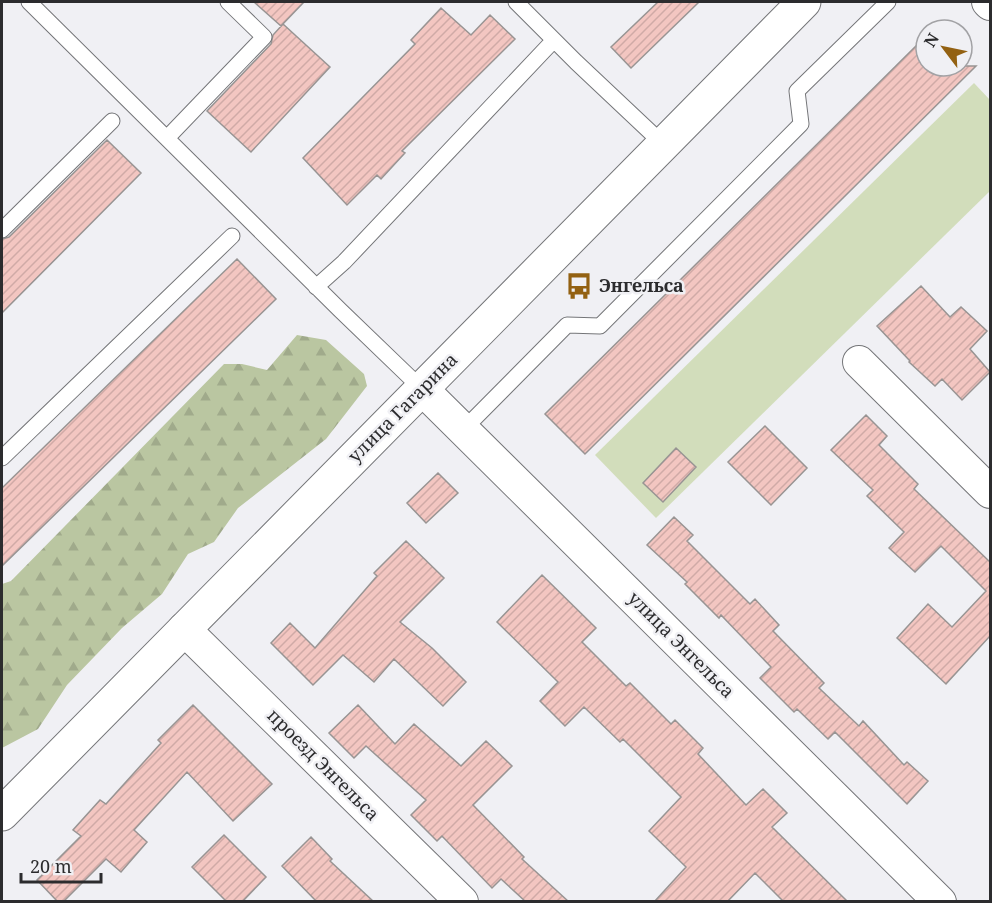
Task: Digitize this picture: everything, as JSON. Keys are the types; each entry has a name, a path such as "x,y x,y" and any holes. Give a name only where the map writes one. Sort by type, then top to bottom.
{"street":[{"name":"улица Гагарина","path":"2,814 804,2"},
{"path":"859,362 990,492"},
{"name":"улица Энгельса","path":"422,389 940,902"},
{"name":"проезд Энгельса","path":"184,629 462,902"}],"lane":[{"path":"167,138 264,37 228,2"},
{"path":"516,2 663,144"},
{"path":"463,430 567,325 600,326 801,124 797,91 888,2"},
{"path":"35,4 167,138 422,389"},
{"path":"316,286 344,262 554,40"},
{"path":"2,230 112,121"},
{"path":"2,458 232,236"}],"green space":[{"path":"974,83 990,100 990,191 656,518 595,455"},
{"path":"297,335 326,340 364,374 367,386 326,439 238,508 214,542 188,554 162,594 122,628 67,685 38,729 2,748 2,584 11,581 224,364 242,364 267,370"}],"building":[{"path":"254,2 304,2 281,26"},
{"path":"658,2 699,2 631,68 611,47"},
{"path":"441,8 471,35 490,15 515,39 402,151 405,153 381,179 377,175 347,205 303,158 415,44 411,40"},
{"path":"283,24 330,67 251,152 207,111 271,44 273,35"},
{"path":"914,48 914,78 964,78 585,454 545,414"},
{"path":"107,140 141,173 2,313 2,239 9,237"},
{"path":"237,259 276,299 2,566 2,488"},
{"path":"921,286 950,317 961,307 987,331 970,349 990,372 962,400 942,379 935,386 909,362 877,326"},
{"path":"866,415 887,436 879,445 918,484 914,489 990,562 990,636 946,684 897,638 928,604 952,627 986,591 941,546 915,572 889,548 904,532 867,496 873,490 831,450"},
{"path":"765,426 807,468 771,505 728,462"},
{"path":"676,448 696,467 663,502 643,483"},
{"path":"438,473 458,493 426,523 407,503"},
{"path":"674,517 693,535 687,541 750,604 755,599 779,625 773,631 824,683 819,688 859,726 863,721 904,765 907,762 928,781 907,804 835,732 828,739 797,709 794,712 760,678 771,667 721,615 719,618 685,584 687,582 647,545"},
{"path":"406,541 444,578 400,622 432,648 466,682 443,706 394,659 374,682 343,655 313,685 271,643 290,623 315,648 377,576 374,573"},
{"path":"542,575 596,628 582,642 626,686 630,683 671,724 675,720 703,748 698,754 746,805 763,789 787,813 772,827 848,902 784,902 755,873 727,902 654,902 686,867 649,831 681,797 623,739 620,742 584,707 565,726 540,701 558,682 497,622"},
{"path":"193,705 272,784 233,821 187,772 134,830 147,842 121,872 106,859 63,902 58,902 37,880 81,836 73,830 100,800 106,804 161,743 158,740"},
{"path":"358,705 395,744 414,724 461,766 486,741 512,766 473,805 524,857 522,859 569,902 526,902 501,879 492,888 442,836 437,841 411,815 426,800 366,746 354,758 329,733"},
{"path":"224,835 266,877 242,902 227,902 192,867"},
{"path":"311,837 332,859 330,861 374,902 317,902 282,866"}],"place":[{"name":"Энгельса","path":"579,286"}]}
